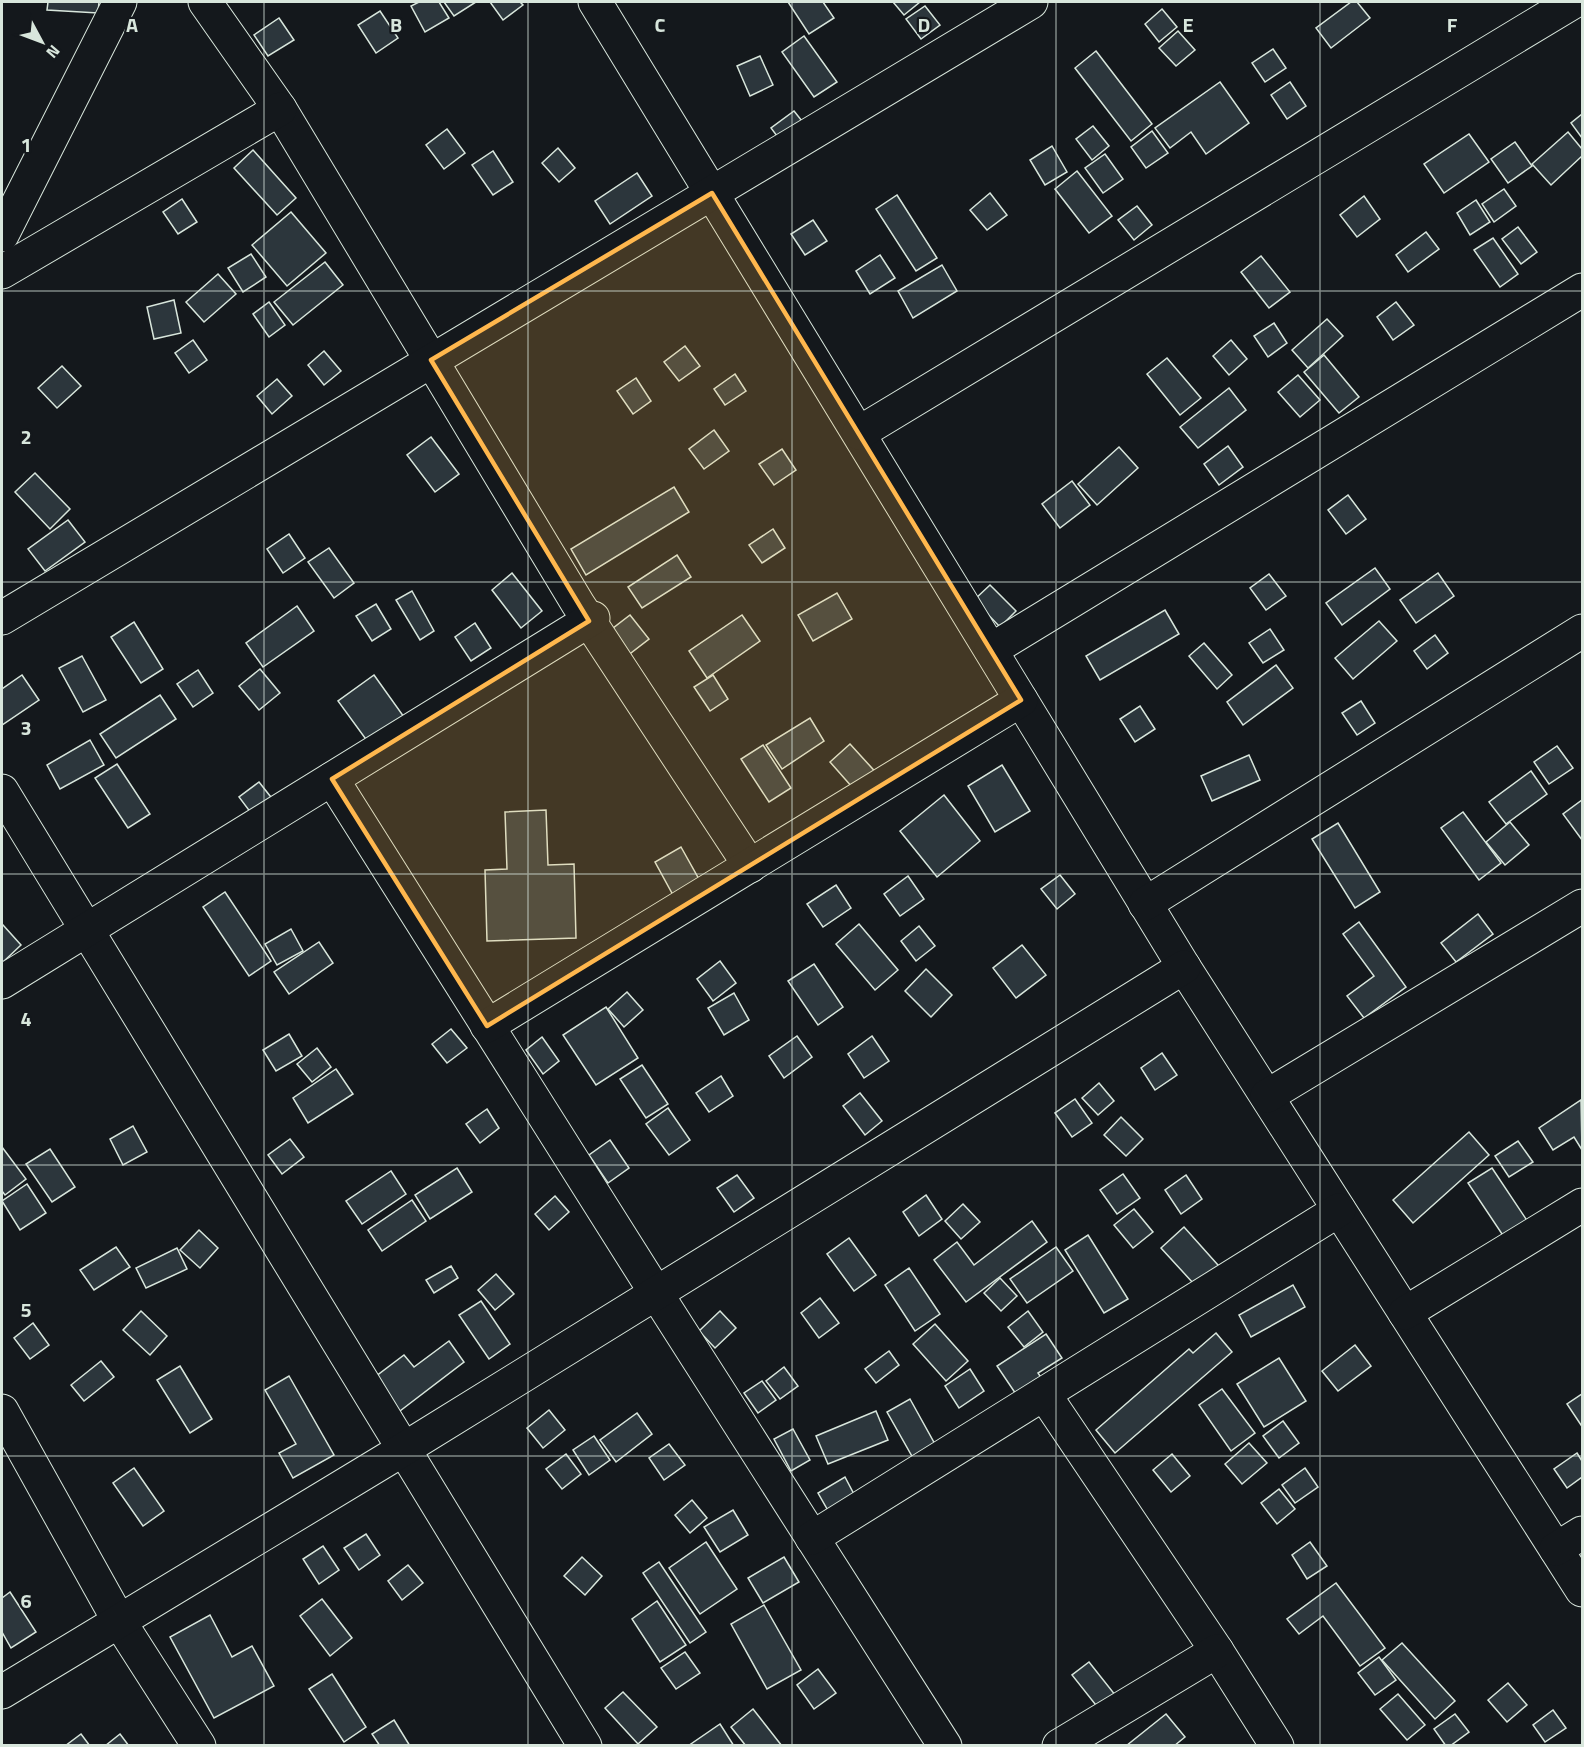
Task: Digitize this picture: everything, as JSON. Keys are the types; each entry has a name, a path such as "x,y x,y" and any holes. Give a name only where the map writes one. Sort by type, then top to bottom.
{"street":[{"path":"120,2 4,225 14,264 280,109"},
{"path":"205,2 280,109 591,620 750,866"},
{"path":"595,2 1184,967 1405,1313 1569,1541 1582,1590"},
{"path":"2,618 1031,2"},
{"path":"859,433 1573,2"},
{"path":"991,650 1582,290"},
{"path":"2,982 591,620"},
{"path":"1145,904 1582,631"},
{"path":"488,1026 1022,700"},
{"path":"332,779 945,1746"},
{"path":"2,790 585,1746"},
{"path":"1267,1096 1582,906"},
{"path":"2,1692 404,1449 1184,967"},
{"path":"1405,1313 1582,1205"},
{"path":"812,1538 1339,1210"},
{"path":"1044,1394 1217,1651 1277,1746"},
{"path":"2,1411 119,1621 199,1746"},
{"path":"1059,1746 1217,1651"}],"highlighted area":[{"path":"712,193 1021,700 487,1026 332,779 589,621 431,360"}],"building":[{"path":"48,2 99,2 98,13 47,10"},
{"path":"419,2 439,2 449,18 425,32 411,6"},
{"path":"444,2 476,2 454,16"},
{"path":"490,2 520,2 523,5 503,20"},
{"path":"788,2 823,2 834,18 809,34"},
{"path":"893,2 920,2 904,15"},
{"path":"1351,2 1357,2 1370,18 1331,48 1316,28"},
{"path":"925,6 940,25 921,39 906,19"},
{"path":"1162,9 1177,27 1159,42 1145,24"},
{"path":"380,11 398,38 376,53 358,25"},
{"path":"279,18 294,40 268,56 254,35"},
{"path":"1178,31 1195,50 1176,66 1159,48"},
{"path":"804,36 837,82 814,97 782,52"},
{"path":"1273,49 1286,68 1265,82 1252,63"},
{"path":"1096,51 1152,124 1131,141 1075,68"},
{"path":"760,56 773,85 750,96 737,66"},
{"path":"1220,82 1249,123 1206,154 1191,132 1170,148 1155,128"},
{"path":"1290,82 1306,106 1287,119 1271,95"},
{"path":"794,111 810,131 786,148 771,128"},
{"path":"1582,114 1582,138 1571,123"},
{"path":"1093,126 1109,146 1092,160 1076,139"},
{"path":"447,129 465,153 444,169 426,145"},
{"path":"1152,131 1168,153 1146,168 1131,147"},
{"path":"1568,132 1582,149 1582,156 1551,185 1532,164"},
{"path":"1469,134 1489,162 1444,193 1424,164"},
{"path":"1515,142 1532,166 1508,183 1491,159"},
{"path":"1052,146 1067,172 1045,185 1030,160"},
{"path":"558,148 575,168 559,182 542,163"},
{"path":"253,150 296,198 277,215 234,168"},
{"path":"493,151 513,182 493,195 472,165"},
{"path":"1105,154 1123,179 1103,193 1085,168"},
{"path":"1077,171 1112,216 1089,233 1055,189"},
{"path":"637,173 652,196 610,224 595,201"},
{"path":"1504,189 1516,206 1494,222 1482,204"},
{"path":"990,193 1007,215 987,230 970,210"},
{"path":"897,195 937,258 916,271 876,209"},
{"path":"1364,196 1380,219 1357,237 1340,215"},
{"path":"182,199 197,222 178,234 163,212"},
{"path":"1476,200 1490,222 1470,235 1457,213"},
{"path":"1137,206 1152,225 1134,240 1118,220"},
{"path":"291,212 326,253 287,286 252,245"},
{"path":"813,220 827,241 805,255 791,234"},
{"path":"1518,227 1537,252 1521,264 1502,239"},
{"path":"1426,232 1439,249 1408,272 1396,255"},
{"path":"1493,238 1518,274 1500,287 1474,250"},
{"path":"251,254 266,277 243,292 228,268"},
{"path":"880,255 895,278 870,294 856,271"},
{"path":"1261,256 1290,292 1269,308 1241,272"},
{"path":"325,262 343,285 293,325 274,302"},
{"path":"942,265 957,291 913,318 898,291"},
{"path":"218,274 236,294 204,322 186,302"},
{"path":"174,300 181,333 154,339 147,307"},
{"path":"269,302 285,325 269,337 253,314"},
{"path":"1396,302 1414,325 1393,340 1377,317"},
{"path":"1327,319 1343,336 1308,368 1292,350"},
{"path":"1274,323 1287,343 1268,357 1254,336"},
{"path":"193,340 207,360 189,373 175,353"},
{"path":"1231,340 1247,359 1229,375 1213,356"},
{"path":"685,346 700,366 679,381 664,362"},
{"path":"324,351 341,371 324,385 308,365"},
{"path":"1324,355 1359,397 1339,413 1304,372"},
{"path":"1167,358 1201,398 1180,415 1147,374"},
{"path":"62,366 81,386 57,408 38,388"},
{"path":"735,374 746,391 725,405 714,389"},
{"path":"1298,375 1320,400 1300,417 1278,392"},
{"path":"636,378 651,401 633,414 617,391"},
{"path":"277,379 292,396 272,414 257,396"},
{"path":"1229,388 1246,410 1198,448 1180,427"},
{"path":"714,430 729,451 704,469 689,449"},
{"path":"431,437 459,474 435,492 407,455"},
{"path":"1228,446 1243,467 1219,485 1204,464"},
{"path":"1119,447 1138,468 1097,505 1078,484"},
{"path":"782,449 796,470 774,485 759,464"},
{"path":"35,473 70,509 50,529 15,492"},
{"path":"1072,481 1090,505 1060,528 1042,504"},
{"path":"674,487 689,512 586,575 571,549"},
{"path":"1348,495 1366,519 1346,534 1328,510"},
{"path":"68,520 85,542 45,571 28,549"},
{"path":"773,529 785,548 762,563 749,545"},
{"path":"289,534 305,558 283,573 267,549"},
{"path":"329,548 354,583 334,598 308,562"},
{"path":"677,555 691,577 642,608 628,587"},
{"path":"1375,568 1390,589 1342,625 1326,603"},
{"path":"512,573 542,611 521,628 492,590"},
{"path":"1438,573 1454,596 1416,623 1400,600"},
{"path":"1269,574 1286,596 1266,610 1250,588"},
{"path":"990,585 1016,611 1000,627 974,600"},
{"path":"412,591 434,631 420,640 396,600"},
{"path":"837,593 852,619 813,641 798,615"},
{"path":"376,604 391,629 372,641 356,616"},
{"path":"297,606 314,631 263,667 246,643"},
{"path":"1165,610 1179,634 1100,680 1086,656"},
{"path":"630,615 649,639 627,656 608,632"},
{"path":"742,615 760,641 707,678 689,651"},
{"path":"1379,621 1397,641 1353,679 1335,658"},
{"path":"134,622 163,669 141,683 111,637"},
{"path":"475,623 491,648 471,661 455,637"},
{"path":"1270,629 1284,650 1263,663 1249,643"},
{"path":"1435,635 1448,653 1427,669 1414,651"},
{"path":"1204,643 1232,675 1217,689 1189,656"},
{"path":"82,656 106,700 83,712 59,668"},
{"path":"1276,665 1293,688 1243,725 1227,702"},
{"path":"260,669 280,693 259,710 239,686"},
{"path":"198,670 213,693 193,707 177,684"},
{"path":"22,675 39,700 2,725 2,689"},
{"path":"374,675 409,724 373,749 338,701"},
{"path":"713,675 728,699 710,711 694,687"},
{"path":"160,695 176,719 116,758 100,734"},
{"path":"1361,701 1375,723 1357,735 1342,713"},
{"path":"1140,706 1155,729 1135,742 1120,719"},
{"path":"810,718 824,741 782,769 766,745"},
{"path":"90,740 104,765 60,789 47,765"},
{"path":"850,744 881,778 860,796 830,762"},
{"path":"763,745 791,788 769,802 741,759"},
{"path":"1557,746 1573,768 1549,784 1534,762"},
{"path":"1249,755 1260,780 1212,801 1201,776"},
{"path":"117,764 150,814 128,828 95,778"},
{"path":"1002,765 1030,811 995,832 968,786"},
{"path":"1531,771 1547,794 1506,824 1489,802"},
{"path":"259,782 274,801 254,817 239,797"},
{"path":"944,795 980,841 937,877 900,831"},
{"path":"1582,800 1582,840 1563,814"},
{"path":"546,810 548,865 574,864 576,938 487,941 485,870 507,869 505,812"},
{"path":"1463,812 1501,863 1479,880 1441,828"},
{"path":"1510,822 1529,845 1505,865 1486,842"},
{"path":"1338,823 1380,892 1355,908 1312,839"},
{"path":"681,847 700,881 673,895 655,862"},
{"path":"1060,875 1075,894 1057,909 1041,889"},
{"path":"908,876 924,899 900,916 884,894"},
{"path":"836,885 851,908 823,927 807,904"},
{"path":"225,892 271,961 249,976 203,907"},
{"path":"1478,914 1493,934 1456,962 1441,943"},
{"path":"1359,922 1406,987 1364,1018 1347,996 1374,976 1343,934"},
{"path":"859,924 898,970 875,990 836,944"},
{"path":"2,926 21,945 2,963"},
{"path":"919,926 935,946 916,961 901,941"},
{"path":"291,929 303,951 277,965 265,944"},
{"path":"319,942 333,963 289,994 274,972"},
{"path":"1022,945 1046,975 1016,998 993,968"},
{"path":"720,961 736,983 713,1001 697,979"},
{"path":"814,964 843,1007 818,1025 788,981"},
{"path":"926,969 952,995 931,1017 905,991"},
{"path":"627,992 643,1010 624,1027 608,1009"},
{"path":"734,993 749,1020 724,1035 708,1008"},
{"path":"606,1007 638,1058 596,1085 563,1035"},
{"path":"451,1029 467,1048 447,1063 432,1044"},
{"path":"289,1034 302,1056 276,1071 263,1050"},
{"path":"797,1036 812,1057 784,1078 769,1056"},
{"path":"872,1036 889,1061 864,1078 848,1054"},
{"path":"542,1037 559,1061 543,1074 526,1050"},
{"path":"317,1048 331,1067 312,1082 297,1064"},
{"path":"1162,1053 1177,1075 1155,1090 1141,1068"},
{"path":"642,1065 668,1104 646,1118 620,1079"},
{"path":"336,1069 353,1094 308,1123 293,1098"},
{"path":"721,1076 733,1096 709,1112 696,1093"},
{"path":"1099,1083 1114,1101 1098,1115 1082,1098"},
{"path":"860,1093 882,1121 865,1135 843,1106"},
{"path":"1075,1099 1092,1123 1072,1137 1055,1113"},
{"path":"1581,1100 1582,1150 1574,1137 1553,1150 1539,1128"},
{"path":"668,1108 690,1140 669,1155 646,1124"},
{"path":"487,1109 499,1128 480,1143 466,1124"},
{"path":"1121,1117 1143,1139 1126,1156 1104,1135"},
{"path":"133,1126 147,1152 123,1165 110,1139"},
{"path":"1469,1132 1489,1155 1413,1223 1393,1200"},
{"path":"290,1139 304,1157 282,1174 268,1155"},
{"path":"610,1140 629,1168 608,1183 589,1155"},
{"path":"1518,1141 1533,1162 1509,1177 1495,1156"},
{"path":"2,1147 26,1179 5,1195 2,1191"},
{"path":"50,1149 75,1187 52,1202 26,1164"},
{"path":"457,1168 472,1192 430,1219 415,1195"},
{"path":"1492,1168 1528,1222 1504,1237 1468,1183"},
{"path":"391,1171 406,1194 362,1224 346,1201"},
{"path":"1123,1174 1140,1198 1117,1214 1100,1190"},
{"path":"737,1175 754,1198 734,1212 717,1188"},
{"path":"1186,1175 1202,1199 1181,1214 1165,1190"},
{"path":"27,1184 46,1213 20,1230 2,1201"},
{"path":"926,1195 942,1219 919,1236 903,1212"},
{"path":"555,1196 569,1212 549,1230 535,1214"},
{"path":"412,1200 426,1221 382,1251 368,1230"},
{"path":"963,1204 980,1222 961,1239 945,1221"},
{"path":"1134,1209 1153,1232 1133,1248 1114,1225"},
{"path":"1032,1221 1047,1242 966,1302 934,1260 957,1242 974,1265"},
{"path":"1184,1227 1226,1274 1204,1295 1161,1248"},
{"path":"199,1230 218,1248 200,1268 180,1250"},
{"path":"1088,1235 1128,1299 1104,1313 1065,1250"},
{"path":"849,1238 876,1275 854,1291 827,1254"},
{"path":"116,1247 130,1267 94,1290 80,1270"},
{"path":"1056,1247 1073,1271 1027,1303 1010,1279"},
{"path":"177,1248 187,1269 146,1288 136,1268"},
{"path":"451,1266 458,1278 434,1293 426,1280"},
{"path":"909,1268 940,1314 915,1331 885,1285"},
{"path":"496,1274 514,1294 495,1310 478,1290"},
{"path":"1000,1278 1017,1296 1001,1311 984,1293"},
{"path":"1293,1285 1305,1307 1251,1337 1239,1315"},
{"path":"820,1298 839,1323 819,1338 801,1313"},
{"path":"481,1301 510,1344 489,1359 459,1315"},
{"path":"141,1311 167,1336 150,1355 123,1330"},
{"path":"720,1311 736,1328 715,1348 699,1331"},
{"path":"1028,1311 1043,1332 1024,1347 1008,1327"},
{"path":"33,1323 49,1345 30,1359 14,1338"},
{"path":"935,1324 968,1361 946,1381 913,1344"},
{"path":"1216,1333 1232,1352 1115,1453 1096,1430 1189,1349 1193,1353"},
{"path":"1046,1334 1062,1358 1038,1373 1051,1393 1026,1409 997,1366"},
{"path":"449,1341 464,1362 396,1414 371,1380 404,1355 414,1367"},
{"path":"1355,1345 1371,1366 1338,1391 1322,1371"},
{"path":"889,1351 899,1365 876,1383 865,1369"},
{"path":"1279,1358 1306,1401 1264,1427 1237,1384"},
{"path":"101,1361 114,1377 84,1401 71,1385"},
{"path":"180,1366 212,1419 190,1433 157,1380"},
{"path":"784,1367 798,1386 780,1399 766,1381"},
{"path":"970,1369 984,1391 959,1408 945,1386"},
{"path":"289,1376 334,1455 293,1478 279,1453 296,1444 265,1390"},
{"path":"762,1381 776,1400 758,1413 744,1393"},
{"path":"1222,1389 1255,1433 1231,1451 1199,1405"},
{"path":"1582,1394 1582,1424 1581,1425 1567,1404"},
{"path":"910,1399 936,1446 913,1458 887,1412"},
{"path":"549,1410 565,1430 543,1448 527,1428"},
{"path":"876,1411 888,1440 828,1464 816,1436"},
{"path":"637,1413 652,1434 616,1462 600,1440"},
{"path":"1283,1421 1299,1443 1279,1458 1263,1436"},
{"path":"793,1429 810,1460 791,1471 774,1439"},
{"path":"594,1436 610,1460 589,1475 573,1450"},
{"path":"1249,1443 1267,1463 1242,1484 1225,1464"},
{"path":"669,1444 685,1465 664,1480 649,1458"},
{"path":"1577,1453 1582,1461 1582,1477 1567,1488 1554,1469"},
{"path":"566,1454 581,1474 562,1489 546,1469"},
{"path":"1172,1454 1190,1476 1171,1492 1153,1470"},
{"path":"134,1468 164,1511 143,1526 113,1483"},
{"path":"1305,1468 1318,1487 1295,1503 1282,1485"},
{"path":"845,1477 857,1500 830,1514 818,1493"},
{"path":"1279,1489 1295,1509 1277,1524 1261,1503"},
{"path":"692,1500 707,1518 690,1533 675,1515"},
{"path":"733,1510 748,1535 720,1552 704,1527"},
{"path":"366,1534 380,1555 359,1570 344,1548"},
{"path":"706,1542 737,1589 700,1614 669,1568"},
{"path":"1310,1542 1327,1566 1307,1579 1292,1555"},
{"path":"323,1546 339,1570 319,1584 303,1559"},
{"path":"582,1557 602,1576 585,1595 564,1576"},
{"path":"784,1557 799,1582 763,1603 748,1578"},
{"path":"659,1562 706,1632 690,1643 643,1573"},
{"path":"408,1565 423,1583 402,1600 388,1581"},
{"path":"1336,1583 1385,1648 1360,1666 1323,1616 1299,1634 1287,1619"},
{"path":"10,1592 36,1632 11,1648 2,1632 2,1598"},
{"path":"322,1599 352,1638 330,1656 300,1616"},
{"path":"657,1601 686,1645 660,1662 632,1619"},
{"path":"764,1605 801,1670 767,1689 731,1624"},
{"path":"210,1615 232,1657 252,1646 274,1686 214,1718 170,1637"},
{"path":"1402,1643 1455,1701 1435,1719 1382,1660"},
{"path":"685,1652 700,1673 676,1689 661,1668"},
{"path":"1379,1657 1396,1680 1375,1695 1358,1673"},
{"path":"1089,1662 1116,1696 1099,1709 1072,1675"},
{"path":"818,1669 836,1693 814,1709 797,1685"},
{"path":"332,1674 366,1727 344,1742 309,1689"},
{"path":"1508,1683 1527,1705 1507,1722 1488,1700"},
{"path":"623,1692 657,1727 638,1744 605,1708"},
{"path":"1398,1694 1425,1725 1407,1740 1380,1709"},
{"path":"753,1709 782,1746 746,1746 731,1727"},
{"path":"1553,1710 1566,1728 1545,1742 1533,1725"},
{"path":"1166,1714 1185,1737 1174,1746 1126,1746"},
{"path":"1455,1714 1469,1732 1450,1746 1446,1746 1434,1729"},
{"path":"394,1720 410,1746 380,1746 372,1734"},
{"path":"720,1724 734,1746 688,1746"},
{"path":"81,1734 90,1746 65,1746"},
{"path":"120,1734 129,1746 105,1746"}]}
